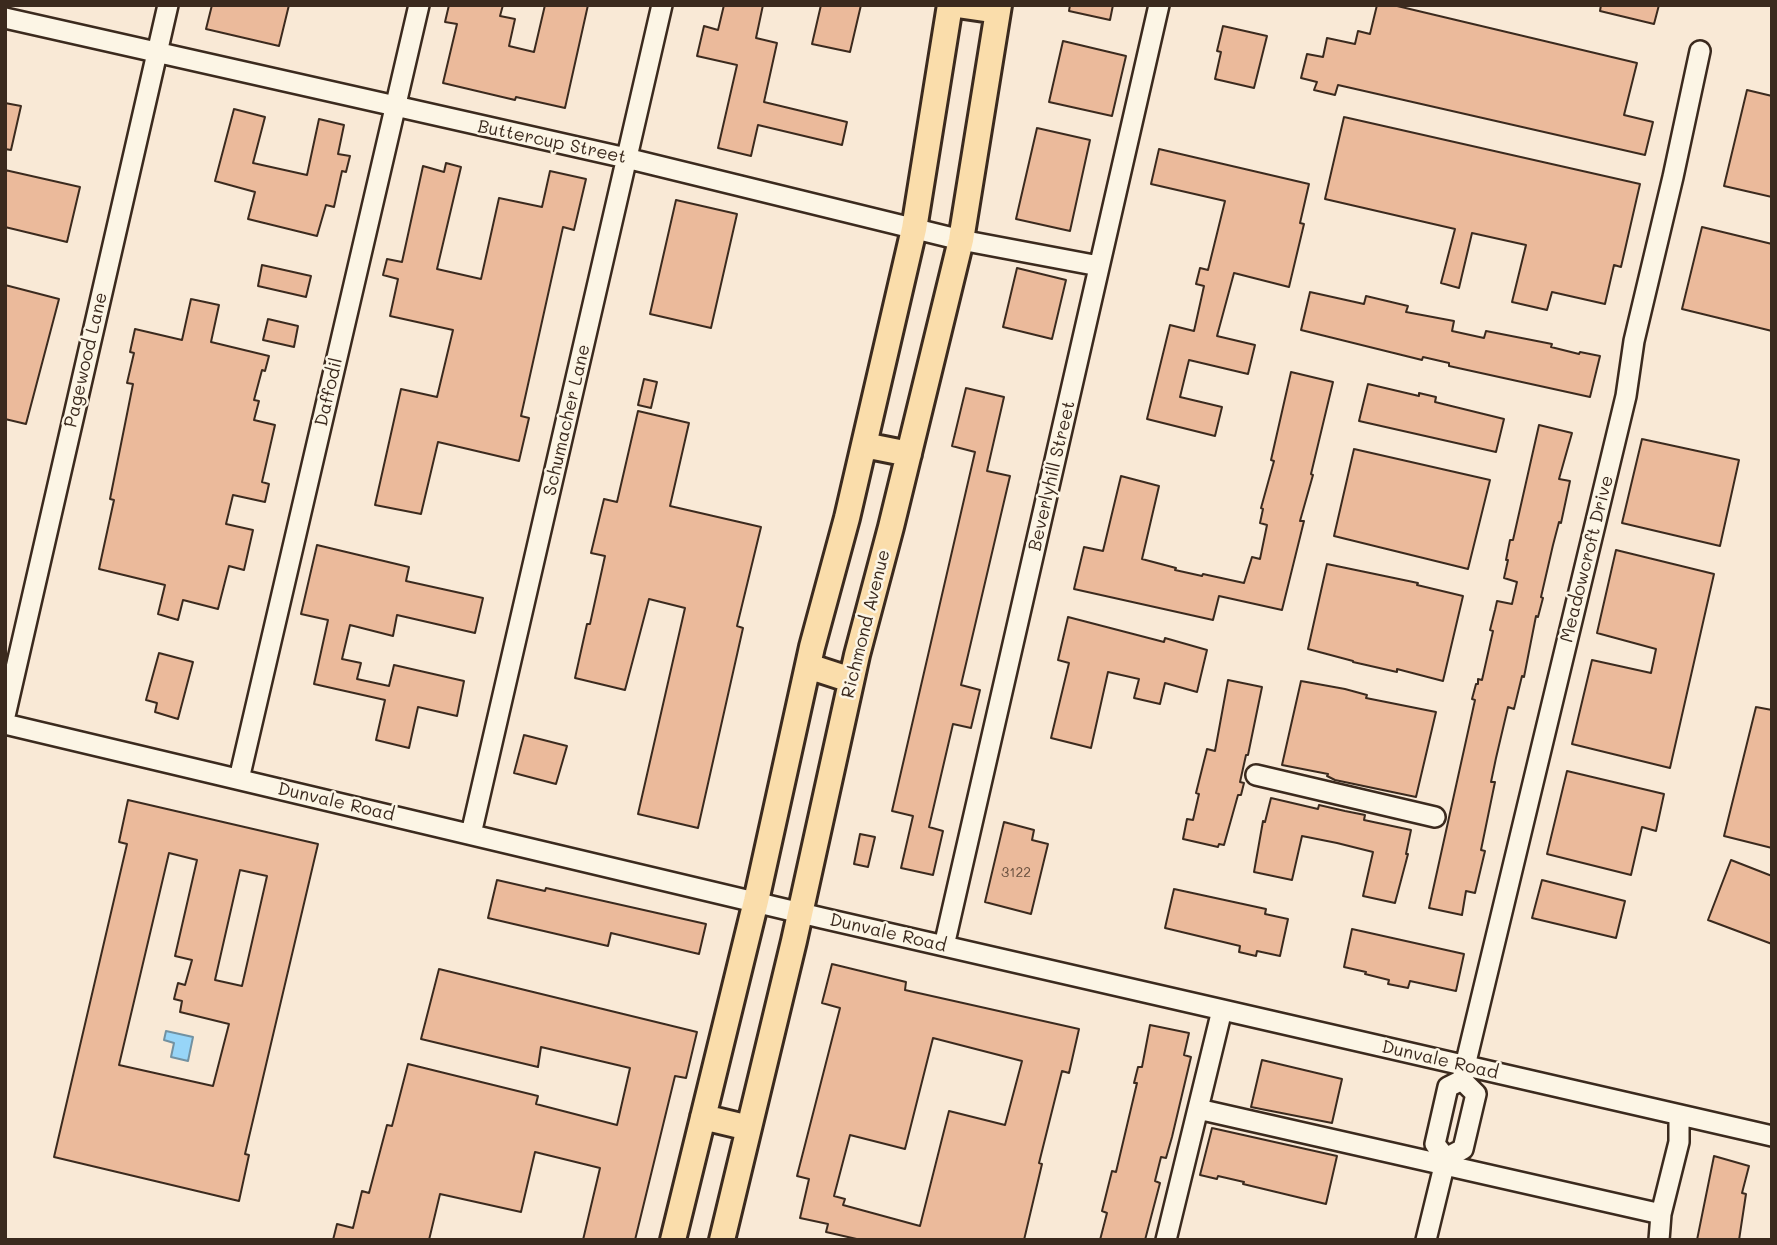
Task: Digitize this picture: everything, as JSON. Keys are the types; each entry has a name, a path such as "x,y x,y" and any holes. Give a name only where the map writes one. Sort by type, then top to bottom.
{"main road":[{"path":"673,1240 756,901 808,667 864,445 914,229 950,5"},
{"path":"957,5 998,8"},
{"name":"Richmond Avenue","path":"722,1240 800,913 851,680 961,240 998,8"},
{"path":"864,445 909,454"},
{"path":"808,667 851,680"},
{"path":"703,1117 749,1128"}],"street":[{"name":"Pagewood Lane","path":"5,716 168,5"},
{"name":"Daffodil","path":"239,779 419,5"},
{"name":"Schumacher Lane","path":"471,834 662,5"},
{"name":"Beverlyhill Street","path":"944,946 1159,5"},
{"name":"Buttercup Street","path":"5,18 626,158 961,240 1099,266"},
{"name":"Meadowcroft Drive","path":"1464,1073 1626,396 1634,341 1700,51"},
{"name":"Dunvale Road","path":"5,724 800,913 1222,1010 1464,1073 1772,1136"},
{"path":"1256,775 1435,817"},
{"path":"1170,1239 1222,1010"},
{"path":"1426,1240 1445,1162 1463,1149 1476,1094 1464,1073 1448,1087 1435,1144 1445,1162"},
{"path":"1198,1109 1445,1162 1661,1214"},
{"path":"1659,1240 1661,1214 1679,1142 1679,1115"}],"water":[{"path":"166,1031 193,1037 188,1061 171,1057 174,1043 164,1040"}],"building":[{"path":"212,5 289,5 279,46 206,29"},
{"path":"449,5 503,5 500,16 515,19 509,46 534,52 545,5 588,5 565,108 516,97 515,100 443,83 457,24 445,22"},
{"path":"724,5 763,5 756,38 777,43 764,102 847,122 842,145 758,125 751,156 718,148 737,65 697,56 704,26 718,30"},
{"path":"821,5 861,5 850,52 812,44"},
{"path":"1070,5 1113,5 1110,20 1069,11"},
{"path":"1377,5 1393,5 1637,63 1624,115 1653,122 1645,155 1338,85 1335,95 1314,90 1317,82 1301,78 1307,54 1323,57 1327,38 1355,44 1358,31 1370,34"},
{"path":"1601,5 1659,5 1654,24 1600,11"},
{"path":"1223,26 1267,36 1254,88 1215,79 1221,52 1217,51"},
{"path":"1063,41 1126,56 1112,116 1049,102"},
{"path":"1747,90 1772,96 1772,197 1724,186"},
{"path":"5,103 21,106 11,150 5,149"},
{"path":"234,109 265,117 253,163 307,175 319,119 344,125 338,154 350,156 346,172 342,171 334,207 326,205 317,236 248,219 255,192 215,181"},
{"path":"1344,117 1640,184 1621,267 1614,265 1605,304 1552,292 1547,310 1512,302 1526,245 1472,233 1459,288 1441,283 1455,229 1325,199"},
{"path":"1037,128 1090,140 1070,231 1016,219"},
{"path":"1159,149 1309,184 1300,223 1304,224 1289,287 1234,273 1217,336 1255,345 1248,374 1189,360 1180,397 1222,407 1215,436 1147,419 1170,325 1194,331 1204,286 1196,284 1200,268 1208,270 1225,201 1151,184"},
{"path":"446,163 461,167 437,269 481,279 499,198 542,207 550,171 586,179 574,230 563,227 521,416 529,418 519,461 438,442 421,514 375,505 401,389 437,397 453,330 390,316 398,279 383,275 387,259 402,262 423,166 444,172"},
{"path":"5,170 80,187 67,242 5,227"},
{"path":"676,200 737,214 711,328 650,314"},
{"path":"1702,227 1772,244 1772,331 1682,309"},
{"path":"262,265 311,276 306,297 258,286"},
{"path":"1017,268 1066,280 1052,339 1003,327"},
{"path":"5,285 59,299 26,424 5,419"},
{"path":"1310,292 1364,304 1366,296 1408,306 1406,312 1454,321 1452,331 1484,338 1486,331 1552,344 1551,347 1579,354 1600,356 1590,397 1301,330"},
{"path":"191,299 219,305 211,342 269,356 265,371 262,370 254,400 259,401 254,420 275,425 262,482 269,484 265,502 233,495 226,524 253,530 244,570 229,566 218,609 183,600 178,620 158,614 165,585 99,569 114,500 110,499 133,384 127,383 134,353 130,352 135,329 182,340"},
{"path":"268,319 298,326 294,347 263,340"},
{"path":"1291,372 1333,382 1282,610 1219,596 1213,620 1074,589 1084,547 1103,551 1121,476 1159,486 1142,559 1176,568 1175,570 1244,583 1252,557 1260,559 1267,525 1260,523 1261,508 1274,461 1271,460"},
{"path":"644,379 657,382 651,408 638,405"},
{"path":"1368,384 1419,396 1419,393 1436,397 1435,402 1504,419 1496,452 1359,421"},
{"path":"966,388 1004,397 987,471 1010,476 961,685 980,690 971,728 953,724 929,827 943,831 933,875 901,868 913,816 892,811 975,452 952,446"},
{"path":"638,411 689,423 670,506 761,527 737,626 743,628 698,828 638,814 685,608 649,599 625,690 575,678 605,556 591,553 604,499 617,502"},
{"path":"1539,425 1572,433 1559,479 1570,481 1541,597 1543,598 1538,617 1536,616 1524,677 1522,676 1514,709 1508,707 1496,758 1491,782 1495,782 1481,850 1485,851 1475,893 1466,891 1462,915 1429,908 1475,700 1472,699 1478,679 1482,680 1497,601 1512,604 1517,582 1504,578 1506,560"},
{"path":"1642,439 1739,460 1720,546 1622,523"},
{"path":"1354,449 1490,480 1468,569 1334,536"},
{"path":"317,545 409,567 406,581 483,598 475,633 397,615 393,636 350,625 342,659 361,663 357,679 389,686 394,665 464,681 457,716 418,707 409,748 376,740 385,700 314,684 328,620 301,614"},
{"path":"1616,550 1714,574 1670,768 1572,744 1592,660 1651,673 1656,649 1597,633"},
{"path":"1327,564 1418,583 1417,585 1463,596 1443,681 1397,669 1397,672 1353,662 1308,649"},
{"path":"1068,617 1164,642 1165,638 1207,650 1197,692 1165,683 1160,704 1134,698 1139,679 1108,672 1091,748 1051,738 1069,663 1058,660"},
{"path":"159,653 193,662 178,719 155,712 157,703 146,700"},
{"path":"1228,680 1262,687 1240,782 1244,783 1241,795 1238,795 1224,845 1219,844 1218,847 1183,839 1187,819 1193,820 1199,794 1196,793 1207,749 1215,751"},
{"path":"1301,681 1436,712 1416,797 1335,780 1327,776 1328,774 1282,765"},
{"path":"1756,707 1772,710 1772,848 1724,836"},
{"path":"524,735 567,746 556,784 514,773"},
{"path":"1567,771 1664,794 1656,831 1642,827 1631,875 1547,854"},
{"path":"1271,798 1318,809 1319,805 1365,815 1364,820 1411,830 1408,854 1395,903 1363,896 1373,852 1337,843 1302,836 1292,880 1254,872 1263,821 1265,822"},
{"path":"128,800 318,844 245,1154 249,1155 239,1201 54,1157 127,844 119,842","holes":["169,853 197,860 175,956 192,960 185,985 178,983 174,999 182,1001 180,1012 229,1024 213,1086 119,1065","240,870 267,876 242,986 215,980"]},
{"path":"1004,822 1034,830 1032,840 1048,844 1031,914 985,902"},
{"path":"860,834 875,837 868,867 854,864"},
{"path":"1731,860 1772,876 1772,944 1708,920"},
{"path":"497,880 545,891 546,888 706,924 699,954 611,933 608,946 488,918"},
{"path":"1542,880 1625,901 1616,938 1532,918"},
{"path":"1174,889 1266,909 1265,914 1288,919 1280,956 1257,951 1256,956 1239,952 1240,946 1165,928"},
{"path":"1352,929 1464,954 1456,991 1410,981 1408,988 1388,984 1389,980 1344,967"},
{"path":"832,964 906,982 905,990 1079,1029 1069,1073 1062,1071 1039,1163 1042,1164 1024,1240 861,1240 826,1232 828,1224 800,1218 809,1179 797,1176 840,1008 822,1003","holes":["933,1038 1022,1061 1005,1125 949,1111 920,1226 843,1205 845,1199 834,1196 850,1135 905,1149"]},
{"path":"439,969 697,1032 686,1078 675,1076 635,1240 583,1240 600,1168 535,1152 521,1212 440,1194 429,1240 333,1240 337,1224 353,1228 362,1191 369,1193 387,1125 392,1126 408,1064 538,1096 536,1104 617,1125 630,1068 541,1047 538,1067 421,1039"},
{"path":"1150,1025 1189,1033 1184,1055 1191,1057 1166,1158 1161,1157 1155,1181 1160,1183 1145,1240 1100,1240 1107,1213 1102,1211 1112,1171 1116,1172 1137,1083 1134,1083 1138,1067 1142,1067"},
{"path":"1262,1060 1342,1079 1332,1123 1251,1107"},
{"path":"1212,1128 1337,1156 1326,1204 1218,1176 1217,1179 1200,1175"},
{"path":"1714,1156 1749,1166 1742,1193 1746,1194 1739,1240 1697,1240"}]}
